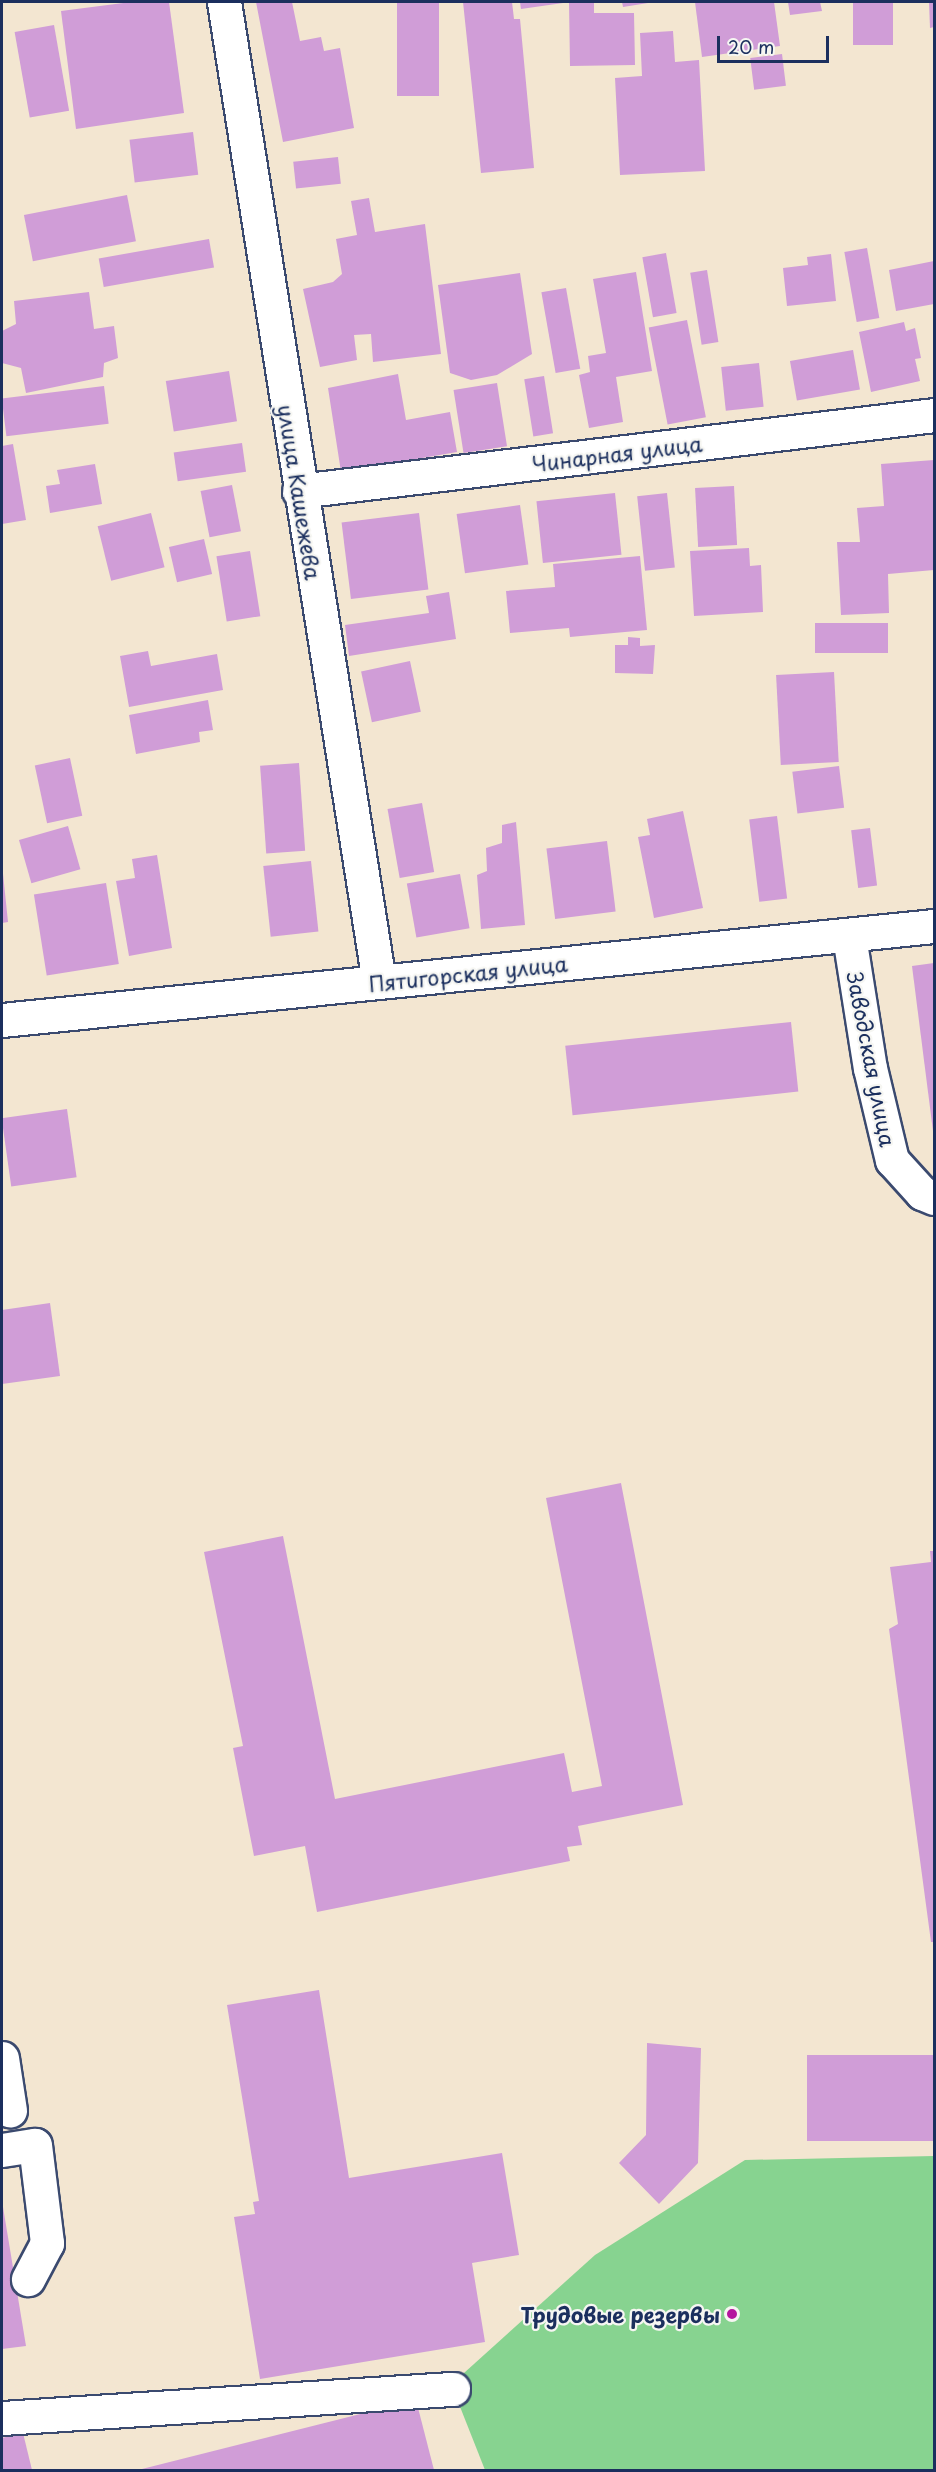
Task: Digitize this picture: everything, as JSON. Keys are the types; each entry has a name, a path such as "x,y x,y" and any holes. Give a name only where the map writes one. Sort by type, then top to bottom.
{"street":[{"name":"улица Кашежева","path":"224,2 299,491 379,982"},
{"name":"Чинарная улица","path":"299,491 934,415"},
{"name":"Пятигорская улица","path":"2,1020 934,926"},
{"name":"Заводская улица","path":"849,936 870,1068 892,1160 922,1193 934,1198"},
{"path":"2,2058 10,2110"},
{"path":"2,2150 35,2145 47,2243 28,2279"},
{"path":"2,2418 453,2389"}],"green space":[{"name":"Трудовые резервы","path":"934,2156 934,2470 485,2470 453,2389 464,2373 595,2255 745,2160"}],"building":[{"path":"131,2 169,2 184,113 76,129 61,11"},
{"path":"256,2 292,2 300,41 321,37 324,51 340,48 354,128 283,142"},
{"path":"397,2 439,2 439,96 397,96"},
{"path":"463,2 512,2 514,19 520,19 534,168 481,173"},
{"path":"520,2 563,2 563,3 521,9"},
{"path":"569,2 594,2 594,13 634,13 635,65 570,66"},
{"path":"622,2 648,2 648,3 623,7"},
{"path":"695,2 774,2 780,46 702,57"},
{"path":"788,2 820,2 822,11 790,15"},
{"path":"853,2 893,2 893,45 853,45"},
{"path":"929,2 934,2 934,27 930,28"},
{"path":"54,25 69,111 30,118 15,32"},
{"path":"673,31 675,62 699,60 705,171 620,175 615,78 642,76 640,33"},
{"path":"782,54 786,86 754,90 750,58"},
{"path":"193,132 198,175 135,182 129,140"},
{"path":"338,157 341,184 296,189 293,162"},
{"path":"127,195 136,241 33,261 24,215"},
{"path":"369,198 375,232 425,224 441,354 373,362 371,334 354,335 357,360 320,367 303,289 333,282 342,274 336,239 357,235 351,201"},
{"path":"209,239 214,268 104,287 99,258"},
{"path":"867,248 879,318 857,322 844,252"},
{"path":"666,253 677,313 653,317 642,257"},
{"path":"831,254 836,301 787,306 783,268 808,265 807,257"},
{"path":"934,261 934,304 896,311 889,270"},
{"path":"707,270 718,342 702,345 690,273"},
{"path":"636,272 652,371 616,377 623,422 589,428 579,375 590,372 588,356 606,353 593,279"},
{"path":"520,273 532,354 497,375 471,380 450,373 438,285"},
{"path":"566,288 580,369 556,373 541,292"},
{"path":"89,292 94,329 114,326 118,358 104,363 103,377 26,393 21,368 2,363 2,331 16,324 14,301"},
{"path":"687,320 706,417 668,425 649,327"},
{"path":"904,322 906,331 915,328 921,358 915,359 920,381 871,392 859,332"},
{"path":"853,350 860,389 797,401 790,361"},
{"path":"759,363 764,407 726,411 721,367"},
{"path":"229,371 237,421 174,431 166,381"},
{"path":"398,374 406,420 450,412 457,452 341,472 328,388"},
{"path":"544,376 553,433 533,436 524,379"},
{"path":"497,383 507,446 464,453 454,390"},
{"path":"104,386 109,424 6,436 2,399"},
{"path":"242,443 246,472 178,481 174,453"},
{"path":"13,444 26,520 2,524 2,446"},
{"path":"934,460 934,570 888,574 889,613 841,615 837,542 860,542 857,508 884,506 881,464"},
{"path":"95,464 102,504 50,513 46,486 60,484 57,470"},
{"path":"232,485 241,531 210,537 201,491"},
{"path":"734,486 737,545 698,547 695,488"},
{"path":"615,493 621,555 543,563 536,501"},
{"path":"667,493 675,568 645,571 637,496"},
{"path":"520,505 528,564 465,573 457,514"},
{"path":"151,513 165,567 111,581 98,526"},
{"path":"419,513 428,589 351,599 342,523"},
{"path":"204,539 212,574 177,582 169,547"},
{"path":"749,548 750,566 761,565 763,612 694,616 690,551"},
{"path":"250,551 260,616 227,622 216,556"},
{"path":"640,556 647,630 570,637 569,628 510,633 506,591 555,587 553,564"},
{"path":"449,592 456,639 349,656 345,625 429,613 426,596"},
{"path":"815,623 888,623 888,653 815,653"},
{"path":"628,637 640,638 640,646 655,645 653,674 615,673 615,645 628,645"},
{"path":"148,651 151,666 217,654 223,690 129,707 120,656"},
{"path":"410,661 421,712 372,722 361,671"},
{"path":"834,672 839,762 781,765 776,675"},
{"path":"208,700 213,730 199,732 200,742 136,754 129,715"},
{"path":"70,758 82,816 47,823 35,765"},
{"path":"299,763 305,851 266,854 260,766"},
{"path":"839,766 844,808 797,813 792,772"},
{"path":"422,803 434,872 400,878 388,809"},
{"path":"683,811 703,908 654,918 638,837 650,835 647,819"},
{"path":"777,816 787,898 759,902 749,819"},
{"path":"516,822 525,925 481,929 477,875 487,871 486,848 502,843 502,825"},
{"path":"68,826 80,869 31,883 19,840"},
{"path":"870,828 877,886 858,888 851,830"},
{"path":"607,841 616,911 555,919 546,848"},
{"path":"157,855 172,948 129,956 116,881 135,878 132,859"},
{"path":"311,861 318,932 271,937 263,866"},
{"path":"2,864 8,922 2,923"},
{"path":"460,874 470,928 416,938 407,883"},
{"path":"106,883 119,964 47,975 34,894"},
{"path":"934,963 934,1131 933,1131 912,966"},
{"path":"791,1022 798,1092 573,1115 565,1046"},
{"path":"67,1109 77,1177 11,1187 2,1118"},
{"path":"50,1303 60,1376 2,1384 2,1310"},
{"path":"621,1483 683,1805 578,1826 582,1845 567,1847 570,1861 317,1912 305,1846 254,1856 233,1748 243,1746 204,1552 283,1536 335,1799 564,1753 572,1792 602,1786 546,1498"},
{"path":"930,1551 934,1551 934,1942 931,1942 889,1629 898,1624 890,1567 931,1562"},
{"path":"319,1990 349,2178 502,2153 519,2255 472,2263 485,2342 260,2379 234,2217 255,2214 253,2202 259,2201 227,2005"},
{"path":"647,2043 701,2048 698,2163 659,2204 619,2163 646,2135"},
{"path":"807,2055 934,2055 934,2141 807,2141"},
{"path":"2,2201 26,2346 2,2349"},
{"path":"416,2400 434,2470 138,2470"},
{"path":"23,2433 32,2470 2,2470 2,2438"}],"place":[{"name":"Трудовые резервы","path":"732,2314"}]}
